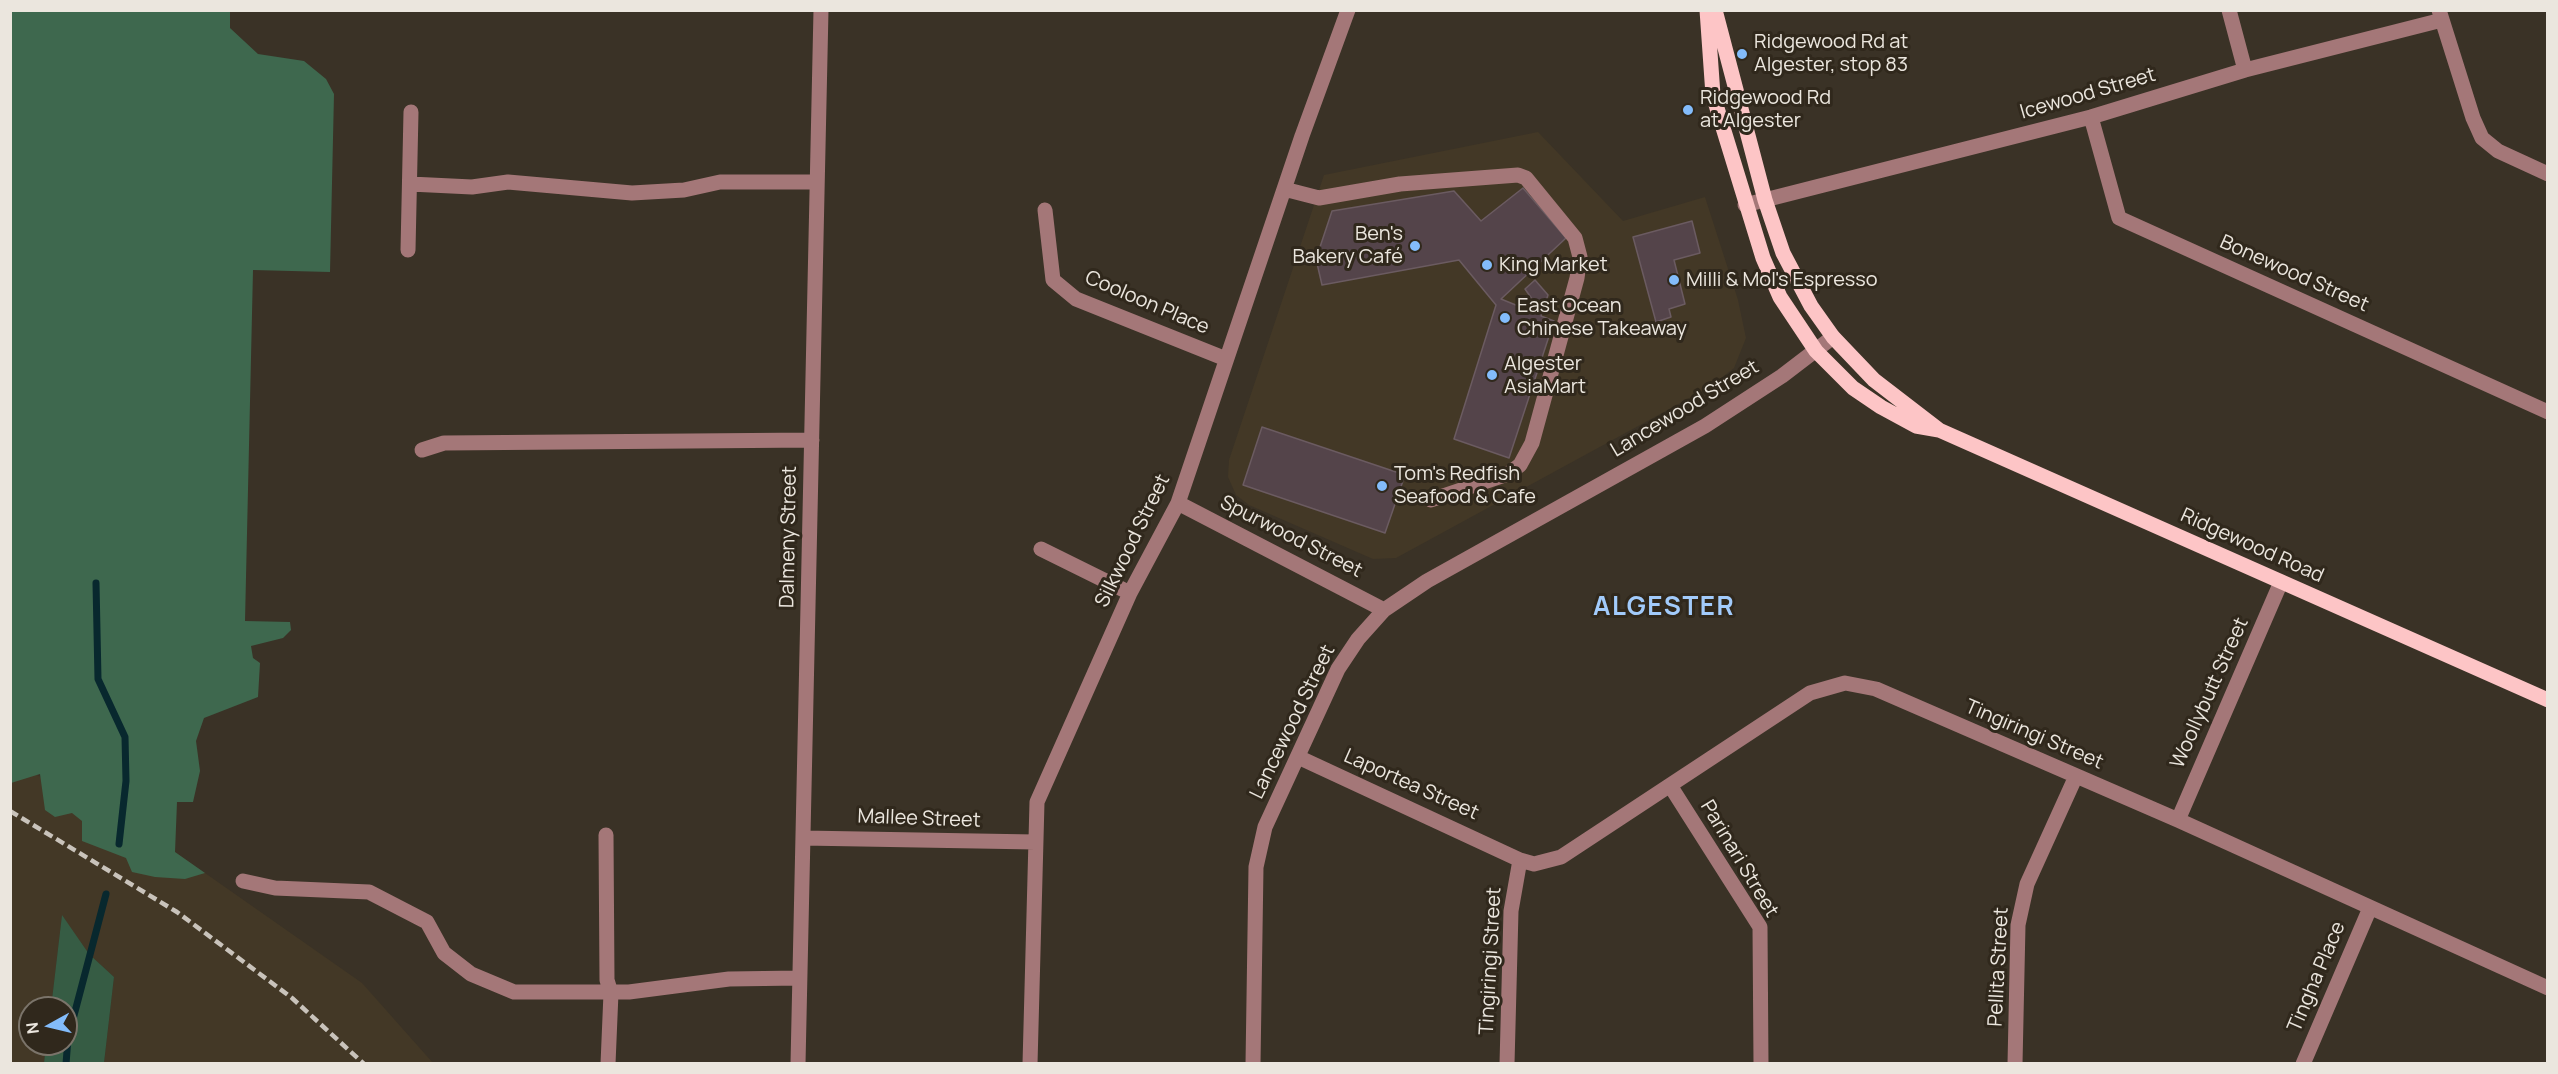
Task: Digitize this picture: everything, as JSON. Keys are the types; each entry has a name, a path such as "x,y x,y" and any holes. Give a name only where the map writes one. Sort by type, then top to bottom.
{"main road":[{"path":"1707,10 1713,95 1745,205 1779,297 1816,351 1836,374 1881,407 1916,426 1939,430"},
{"path":"1715,10 1766,200 1783,253 1811,306 1833,337 1874,380 1939,430"},
{"name":"Ridgewood Road","path":"1939,430 2547,700"}],"street":[{"name":"Dalmeny Street","path":"798,1064 820,10"},
{"name":"Silkwood Street","path":"1030,1064 1037,802 1130,593 1178,503 1284,189 1348,10"},
{"path":"2229,10 2245,70"},
{"path":"2440,15 2473,118 2482,138 2498,151 2547,174"},
{"name":"Icewood Street","path":"1745,205 2091,117 2245,70 2440,15"},
{"path":"408,250 411,112"},
{"name":"Bonewood Street","path":"2091,117 2119,218 2547,412"},
{"path":"1284,189 1319,198 1400,184 1518,175 1526,178 1575,238 1580,257 1577,278 1532,443 1520,465 1508,474 1431,500"},
{"path":"410,184 472,187 508,182 632,193 684,190 720,182 817,182"},
{"name":"Cooloon Place","path":"1045,210 1053,280 1076,299 1226,359"},
{"name":"Lancewood Street","path":"1253,1064 1256,867 1264,827 1338,669 1358,639 1384,610 1461,561 1705,426 1833,337"},
{"path":"422,450 444,443 812,440"},
{"name":"Spurwood Street","path":"1178,503 1384,610"},
{"path":"1041,549 1130,593"},
{"name":"Woollybutt Street","path":"2178,820 2281,582"},
{"name":"Tingiringi Street","path":"1507,1064 1511,911 1520,860 1534,864 1561,857 1671,787 1810,693 1845,683 1876,689 2178,820 2547,988"},
{"name":"Laportea Street","path":"1298,757 1505,851 1520,860"},
{"name":"Pellita Street","path":"2015,1064 2018,925 2027,884 2076,776"},
{"name":"Parinari Street","path":"1671,787 1760,927 1761,1064"},
{"path":"606,835 607,980 611,993 608,1064"},
{"name":"Mallee Street","path":"803,838 1035,842"},
{"path":"243,881 275,888 369,892 427,922 444,953 471,974 514,992 611,993 729,979 800,978"},
{"name":"Tingha Place","path":"2303,1064 2370,908"}],"shaded area":[{"path":"1538,132 1623,221 1705,197 1738,300 1746,338 1734,368 1708,388 1396,558 1373,559 1249,505 1236,495 1228,477 1229,460 1324,175"},
{"path":"10,760 175,852 362,983 433,1063 104,1063 114,977 89,954 62,916 52,996 18,996 18,1056 45,1056 44,1063 11,1063"}],"green space":[{"path":"10,11 230,11 230,28 258,54 304,61 326,79 334,94 330,272 253,270 245,621 290,622 291,630 283,638 251,646 253,658 260,663 258,697 204,718 196,741 200,771 193,802 177,802 175,852 205,873 185,879 155,877 132,872 126,858 82,841 82,821 72,813 55,817 45,810 40,774 11,783"},
{"path":"62,915 89,954 114,977 104,1063 44,1063 45,1056 78,1056 78,996 52,996"}],"building":[{"path":"1523,188 1566,238 1501,299 1528,310 1532,299 1525,289 1535,280 1548,295 1541,316 1554,321 1509,458 1454,439 1496,305 1459,260 1322,285 1316,259 1332,211 1454,191 1481,221"},
{"path":"1692,221 1700,253 1674,260 1685,304 1669,309 1671,317 1656,322 1633,237"},
{"path":"1262,427 1405,475 1385,533 1243,485"}],"waterway":[{"path":"96,583 98,679 125,737 126,781 119,844"},
{"path":"66,1064 68,1038 106,894"}],"railway":[{"path":"10,811 177,912 292,998 364,1064"}],"place":[{"name":"Ridgewood Rd at Algester, stop 83","path":"1742,54"},
{"name":"Ridgewood Rd at Algester","path":"1688,110"},
{"name":"Ben's Bakery Café","path":"1415,246"},
{"name":"King Market","path":"1487,265"},
{"name":"Milli & Mol's Espresso","path":"1674,280"},
{"name":"East Ocean Chinese Takeaway","path":"1505,318"},
{"name":"Algester AsiaMart","path":"1492,375"},
{"name":"Tom's Redfish Seafood & Cafe","path":"1382,486"}],"district":[{"name":"ALGESTER","path":"1664,608"}]}
